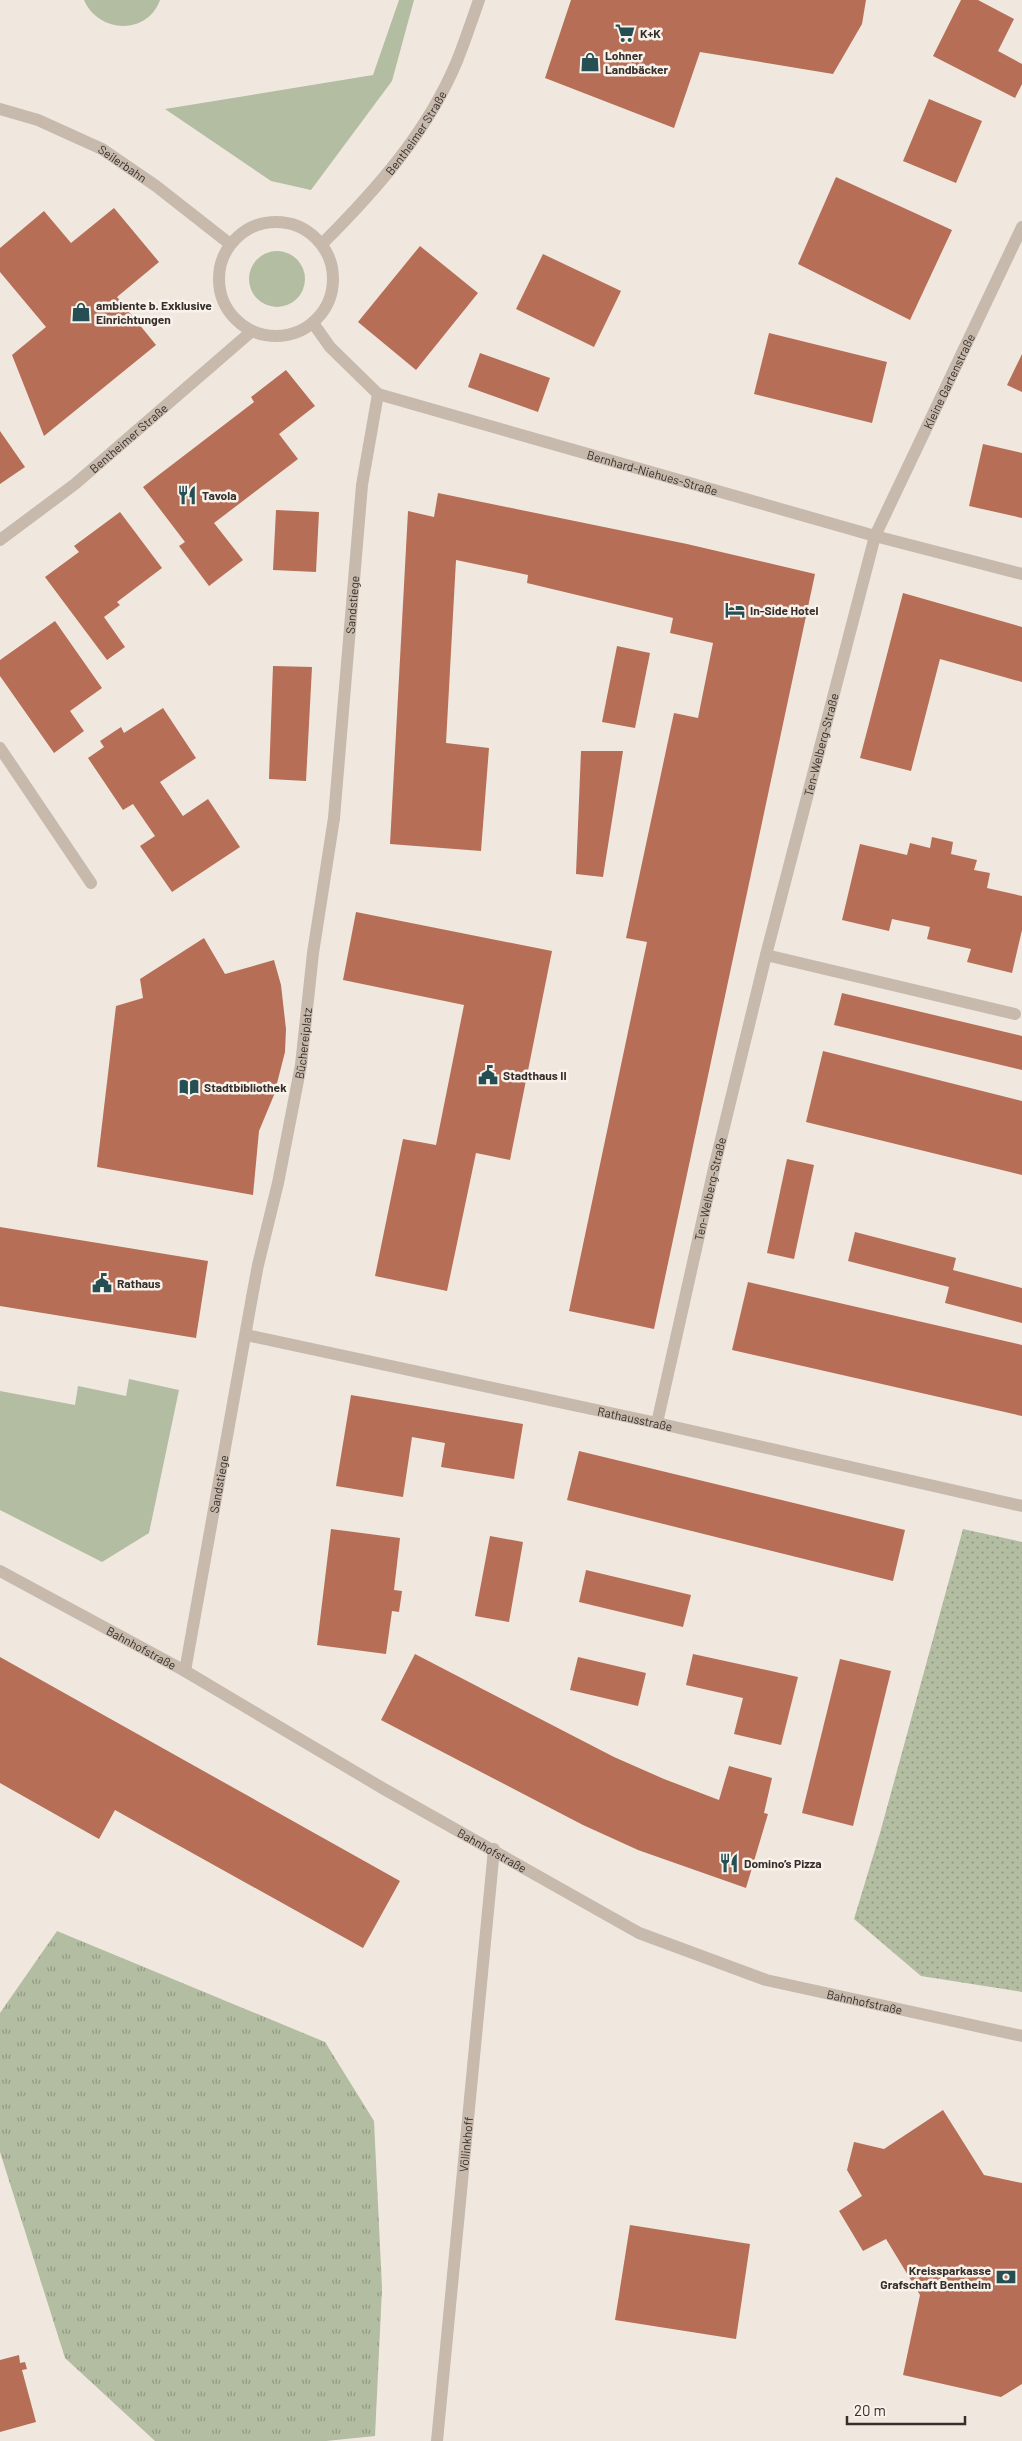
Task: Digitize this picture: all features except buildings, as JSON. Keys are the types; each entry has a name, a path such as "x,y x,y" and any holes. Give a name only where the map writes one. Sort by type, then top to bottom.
{"street":[{"name":"Bentheimer Straße","path":"322,244 386,178 413,140 457,61 479,0"},
{"name":"Seilerbahn","path":"0,109 38,120 102,149 156,186 230,244"},
{"path":"266,222 287,222 306,230 322,244 332,267 333,291 322,314 303,331 290,336 264,336 239,323 222,300 219,286 219,271 230,244 246,230 266,222"},
{"name":"Kleine Gartenstraße","path":"875,536 1022,227"},
{"name":"Bernhard-Niehues-Straße","path":"313,323 330,347 378,394 875,536 1022,574"},
{"name":"Bentheimer Straße","path":"0,540 76,484 252,331"},
{"name":"Sandstiege","path":"334,818 362,485 378,394"},
{"name":"Ten-Welberg-Straße","path":"658,1423 715,1164 766,955 875,536"},
{"path":"0,748 91,883"},
{"name":"Büchereiplatz","path":"252,1297 278,1183 301,1064 313,953 334,818"},
{"path":"766,955 1015,1014"},
{"name":"Sandstiege","path":"185,1671 252,1297"},
{"name":"Rathausstraße","path":"246,1335 658,1423 1022,1506"},
{"name":"Bahnhofstraße","path":"0,1572 185,1671 384,1789 494,1849 639,1933 766,1980 1022,2036"},
{"name":"Völlinkhoff","path":"437,2441 494,1849"}],"green space":[{"path":"84,0 160,0 154,12 145,20 134,25 122,26 100,19 91,11"},
{"path":"399,0 414,0 392,81 311,190 271,181 165,109 373,75"},
{"path":"271,251 283,251 293,255 301,263 305,279 301,295 293,303 283,307 271,307 261,303 253,295 249,285 249,273 253,263 261,255"},
{"path":"129,1379 179,1390 149,1533 102,1562 0,1510 0,1391 75,1405 78,1386 126,1396"},
{"path":"963,1529 1022,1542 1022,1992 921,1976 854,1919 880,1833"},
{"path":"57,1931 325,2042 374,2121 382,2288 375,2436 326,2441 155,2441 65,2358 0,2152 0,2013"}],"place":[{"name":"K+K","path":"625,33"},
{"name":"Lohner Landbäcker","path":"590,62"},
{"name":"ambiente b. Exklusive Einrichtungen","path":"81,312"},
{"name":"Tavola","path":"187,495"},
{"name":"In-Side Hotel","path":"735,610"},
{"name":"Stadthaus II","path":"488,1075"},
{"name":"Stadtbibliothek","path":"189,1087"},
{"name":"Rathaus","path":"102,1283"},
{"name":"Domino’s Pizza","path":"729,1863"},
{"name":"Kreissparkasse Grafschaft Bentheim","path":"1006,2277"}]}
